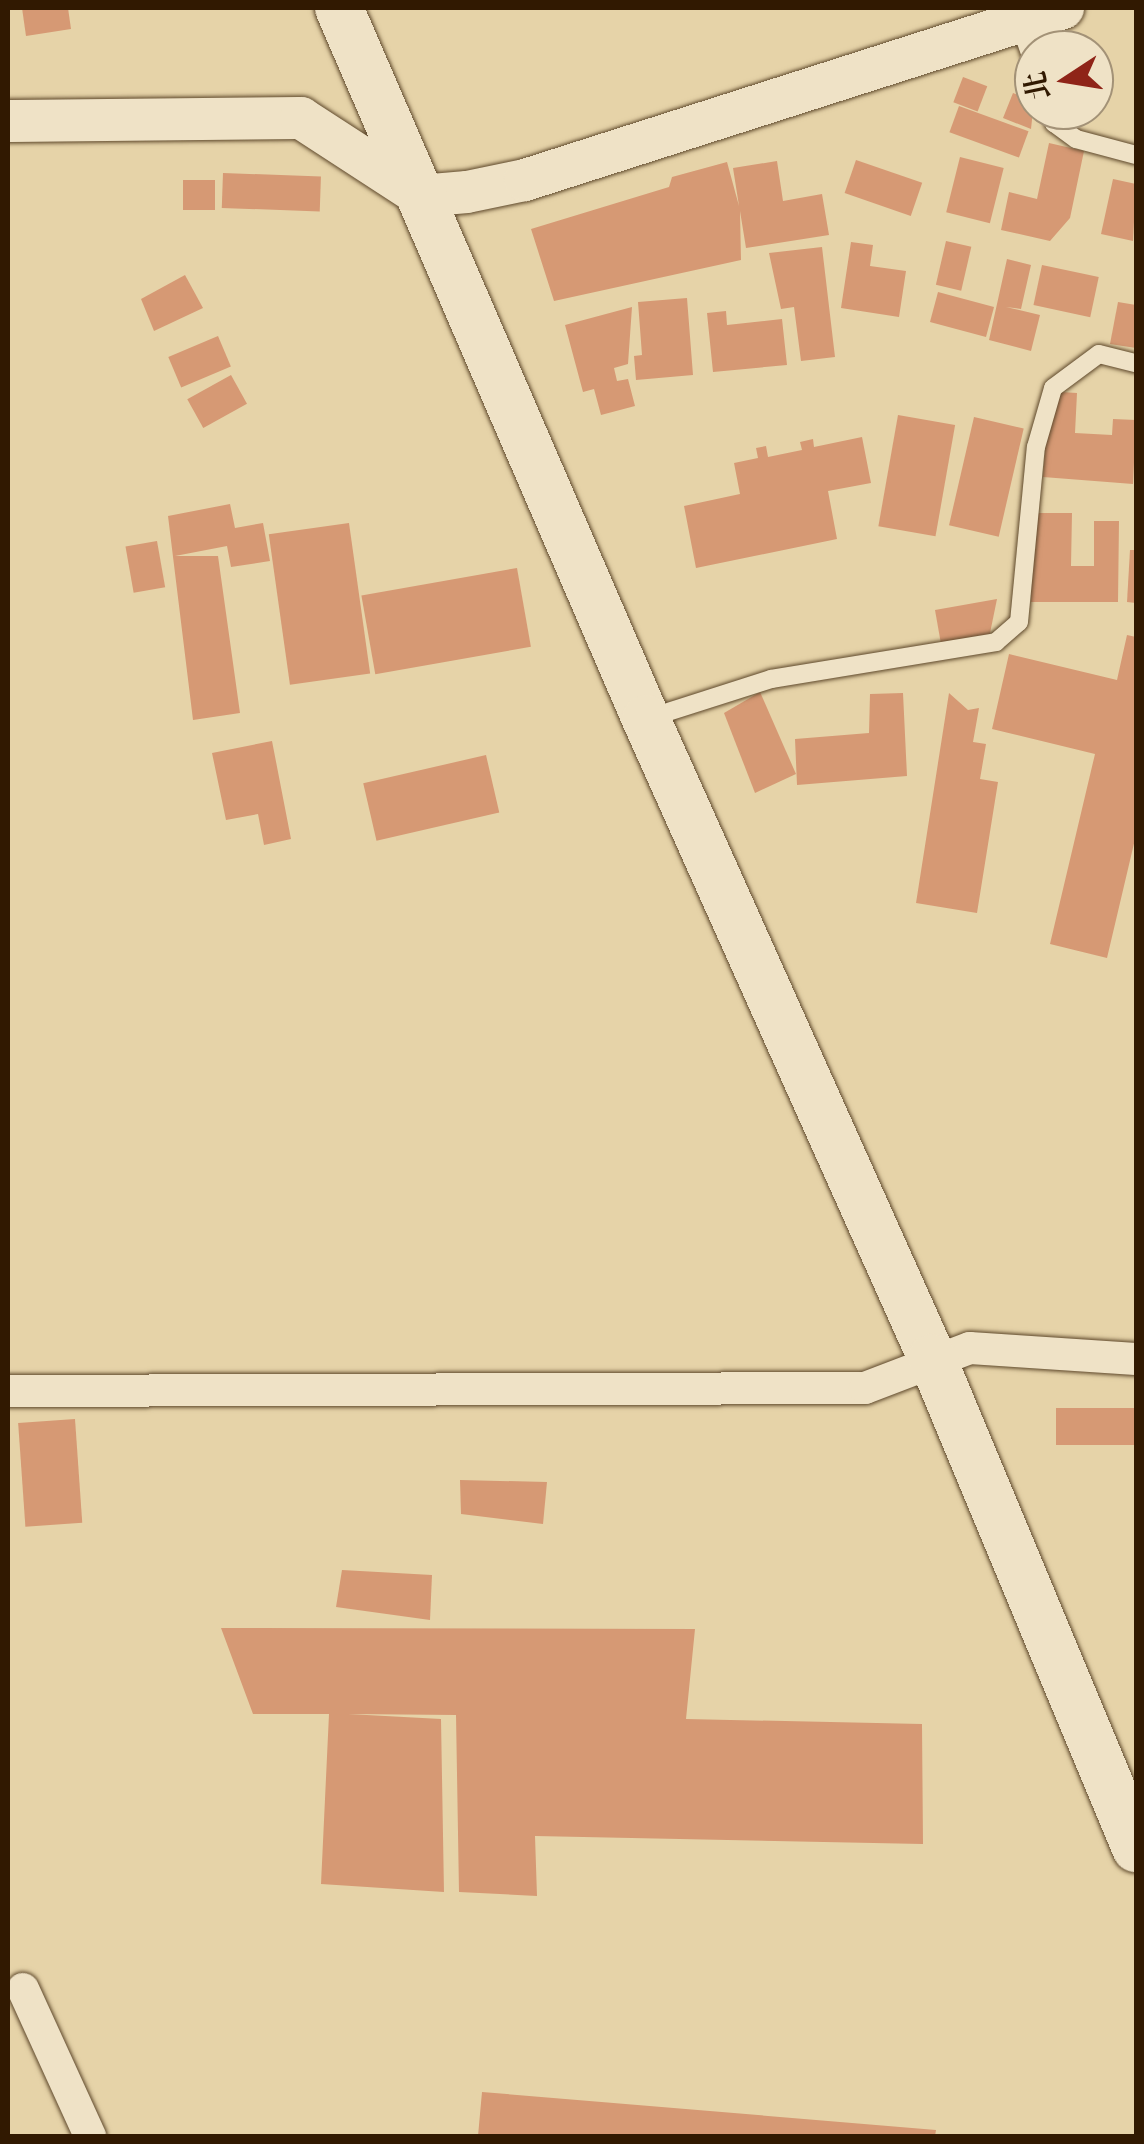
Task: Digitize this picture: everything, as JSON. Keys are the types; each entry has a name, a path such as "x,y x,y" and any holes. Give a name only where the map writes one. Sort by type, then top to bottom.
{"main road":[{"path":"339,8 646,719 932,1358 1136,1848"}],"street":[{"path":"8,120 301,118 421,196 524,180 1063,8"},
{"path":"8,1391 864,1388 932,1358 970,1348 1136,1359"},
{"path":"23,1989 90,2136"}],"lane":[{"path":"1018,21 1021,30"},
{"path":"1064,130 1076,139 1136,156"},
{"path":"646,719 770,680 996,642 1019,622 1033,466 1053,388 1099,354 1136,363"}],"building":[{"path":"22,8 68,8 71,29 26,36"},
{"path":"963,77 987,86 978,112 953,102"},
{"path":"1013,93 1014,93 1014,122 1003,118"},
{"path":"959,106 1014,126 1014,130 1029,131 1019,158 949,132"},
{"path":"1049,143 1084,151 1070,218 1050,241 1001,230 1009,192 1037,199"},
{"path":"960,157 1004,168 990,223 946,212"},
{"path":"856,160 922,183 911,216 845,193"},
{"path":"777,161 783,201 822,194 829,235 746,248 740,211 741,260 554,301 531,229 669,187 672,177 727,162 739,206 733,168"},
{"path":"223,173 321,176 320,211 222,208"},
{"path":"1113,179 1136,184 1133,241 1101,234"},
{"path":"183,180 215,180 215,210 183,210"},
{"path":"946,241 971,247 961,291 936,285"},
{"path":"851,242 873,245 870,266 906,271 899,317 841,308"},
{"path":"822,247 835,357 801,361 794,307 781,309 769,253"},
{"path":"1007,259 1031,265 1021,309 1006,307 1040,315 1031,351 989,340"},
{"path":"1042,265 1099,277 1090,317 1033,305"},
{"path":"185,275 203,308 154,331 141,299"},
{"path":"938,292 994,307 986,337 930,322"},
{"path":"687,298 693,375 636,380 634,356 642,355 638,302"},
{"path":"1118,302 1136,305 1136,348 1110,344"},
{"path":"632,307 628,364 614,368 617,381 628,379 635,406 601,415 594,389 583,392 565,325"},
{"path":"726,311 727,325 782,319 787,365 713,372 707,313"},
{"path":"218,336 231,366 181,387 168,357"},
{"path":"231,375 247,404 203,428 187,399"},
{"path":"1061,392 1077,393 1075,433 1112,435 1113,419 1136,420 1133,484 1043,477 1046,436"},
{"path":"898,415 955,425 935,536 878,526"},
{"path":"974,417 1024,428 999,537 949,525"},
{"path":"862,437 871,483 828,491 837,539 696,568 684,506 740,494 734,463 758,458 756,448 766,446 768,457 802,450 800,442 813,439 814,447"},
{"path":"230,504 235,528 263,523 270,561 231,567 227,546 175,556 218,556 240,713 193,720 168,516"},
{"path":"1032,513 1072,513 1071,566 1094,566 1094,521 1119,521 1118,602 1031,602"},
{"path":"349,523 370,674 290,685 269,534"},
{"path":"157,541 165,587 134,593 125,547"},
{"path":"1130,550 1136,550 1136,603 1127,602"},
{"path":"517,568 531,647 375,674 361,595"},
{"path":"997,599 989,638 941,644 935,610"},
{"path":"1127,635 1136,637 1136,835 1107,958 1050,944 1095,754 992,729 1009,654 1117,680"},
{"path":"760,692 796,774 755,793 724,713"},
{"path":"903,693 907,776 797,785 795,739 869,733 870,694"},
{"path":"949,693 968,710 979,708 973,742 986,744 980,779 998,782 977,913 916,903"},
{"path":"272,741 291,839 264,845 258,814 226,820 212,753"},
{"path":"486,755 499,812 377,841 363,783"},
{"path":"1056,1408 1136,1408 1136,1445 1056,1445"},
{"path":"75,1419 82,1523 25,1527 18,1423"},
{"path":"460,1480 547,1482 543,1524 461,1514"},
{"path":"342,1570 432,1575 430,1620 336,1607"},
{"path":"221,1628 695,1629 686,1719 922,1724 923,1844 535,1836 537,1896 459,1892 456,1715 348,1714 441,1719 444,1892 321,1884 329,1714 253,1714"},
{"path":"482,2092 936,2130 935,2136 478,2136"}]}
